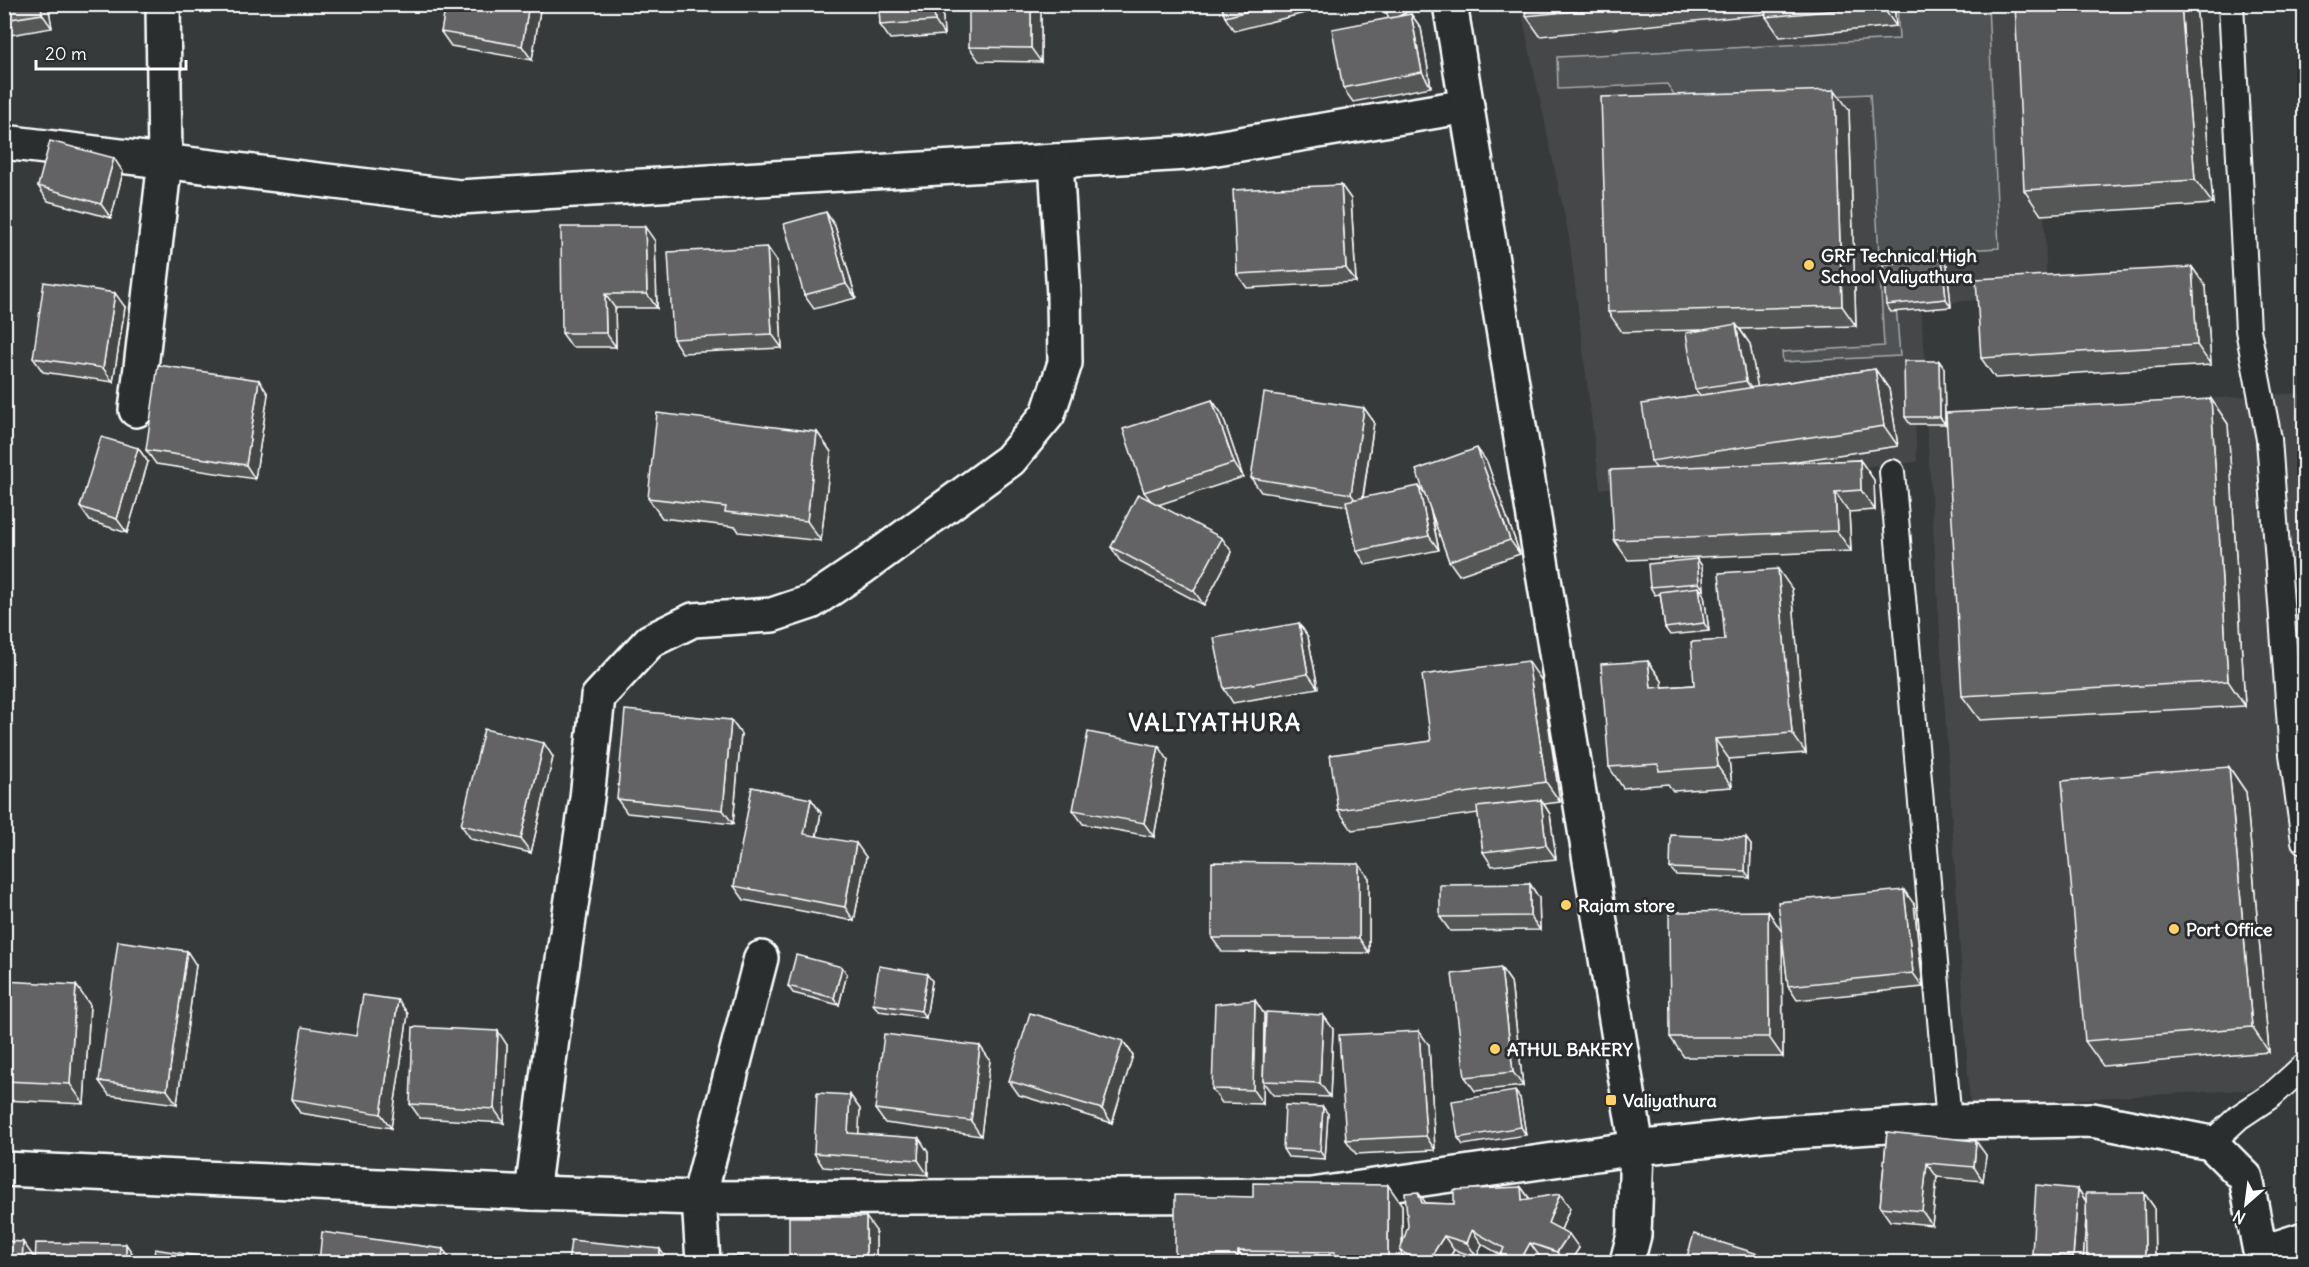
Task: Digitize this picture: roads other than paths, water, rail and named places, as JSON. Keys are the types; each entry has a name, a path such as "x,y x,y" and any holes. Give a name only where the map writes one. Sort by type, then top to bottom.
{"street":[{"path":"136,410 165,161 163,4"},
{"path":"1450,4 1636,1148 1634,1235 1627,1263"},
{"path":"4,141 460,197 1187,153 1467,106"},
{"path":"532,1193 557,1000 587,798 598,697 650,641 693,620 772,615 811,602 1010,460 1048,414 1065,363 1064,296 1056,161"},
{"path":"703,1263 699,1198 761,958"},
{"path":"4,1169 532,1193 699,1198 1312,1195 1636,1148 1764,1134 1949,1122 2091,1120 2211,1143 2246,1178 2262,1258 2304,1239"}],"lane":[{"path":"2231,4 2248,330 2269,439 2292,754 2304,841"},
{"path":"1892,472 1949,1122"},
{"path":"2211,1143 2239,1117 2272,1095 2304,1066"}],"place":[{"name":"GRF Technical High School Valiyathura","path":"1809,265"},
{"name":"Rajam store","path":"1566,905"},
{"name":"Port Office","path":"2174,929"},
{"name":"ATHUL BAKERY","path":"1495,1049"},
{"name":"Valiyathura","path":"1611,1100"}],"district":[{"name":"VALIYATHURA","path":"1215,722"}]}
